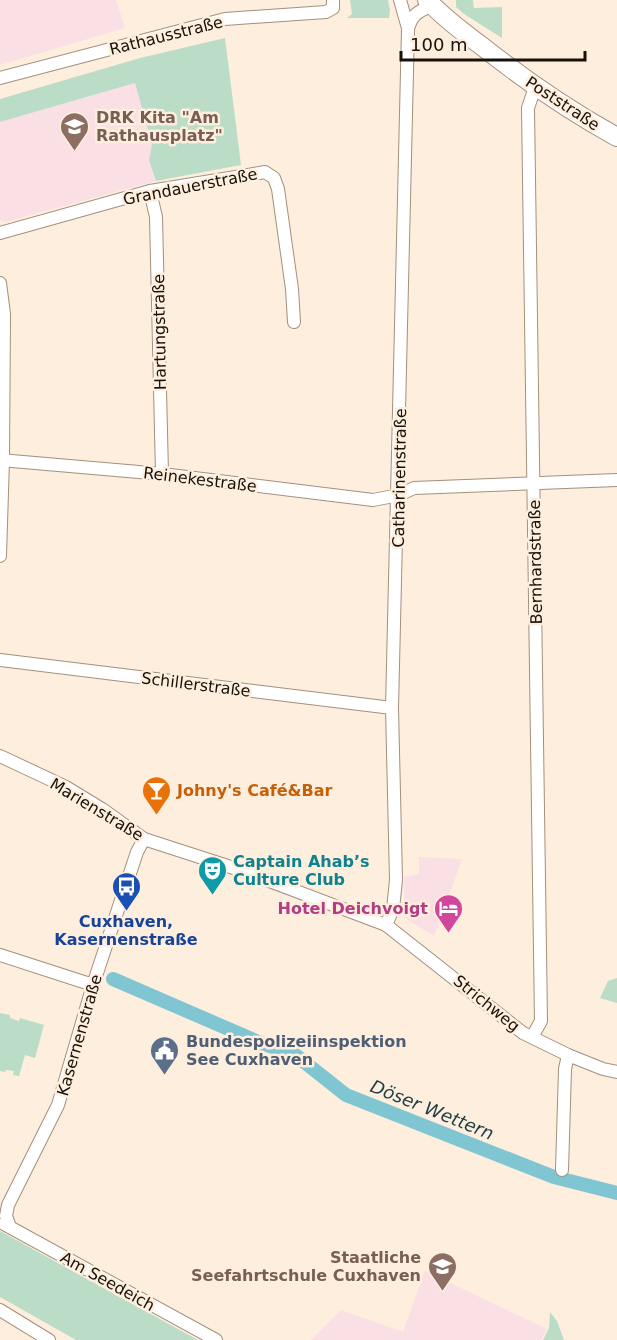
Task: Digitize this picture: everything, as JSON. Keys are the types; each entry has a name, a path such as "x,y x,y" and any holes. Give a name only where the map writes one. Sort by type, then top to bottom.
{"street":[{"name":"Catharinenstraße","path":"386,925 393,909 396,880 392,708 399,495 408,29 400,0"},
{"path":"408,29 411,19 429,2"},
{"name":"Poststraße","path":"429,2 535,87 617,137"},
{"name":"Rathausstraße","path":"0,78 225,19 326,12 333,4"},
{"name":"Bernhardstraße","path":"532,1038 541,1021 528,108 535,87"},
{"name":"Grandauerstraße","path":"0,233 150,191 265,172 274,178 278,189 292,289 294,322"},
{"name":"Hartungstraße","path":"150,191 156,217 162,474"},
{"path":"0,282 4,314 0,556"},
{"name":"Reinekestraße","path":"2,460 162,474 374,500 399,495 414,488 617,480"},
{"name":"Schillerstraße","path":"0,660 392,708"},
{"name":"Marienstraße","path":"0,756 66,787 144,839 243,871 386,925 427,955"},
{"name":"Kasernenstraße","path":"5,1225 8,1205 58,1105 93,985 137,852 144,839"},
{"path":"0,955 93,985"},
{"name":"Strichweg","path":"427,955 507,1021 532,1038 568,1055 617,1072"},
{"path":"562,1170 565,1069 568,1055"},
{"name":"Am Seedeich","path":"5,1225 216,1340"},
{"path":"0,1310 49,1340"}],"shaded area":[{"path":"0,0 116,0 125,28 0,65"},
{"name":"DRK Kita \"Am Rathausplatz\"","path":"135,83 152,144 149,160 156,181 5,222 0,220 0,122"},
{"path":"419,857 462,859 434,936 405,918 404,877 419,874"},
{"name":"Staatliche Seefahrtschule Cuxhaven","path":"425,1271 547,1329 541,1340 311,1340 341,1310 403,1332"}],"green space":[{"path":"350,0 388,0 389,18 347,18 352,14"},
{"path":"456,0 473,0 474,8 502,7 502,38 464,14 456,7"},
{"path":"225,38 241,165 156,181 149,160 152,144 135,83 0,122 0,99 140,58"},
{"path":"617,978 617,1003 600,998 608,981"},
{"path":"0,1013 10,1015 10,1018 19,1021 20,1018 44,1025 35,1058 25,1055 19,1076 13,1075 14,1071 0,1071"},
{"path":"0,1231 198,1340 76,1340 0,1297"},
{"path":"550,1312 557,1321 564,1340 543,1340 549,1328"}],"waterway":[{"name":"Döser Wettern","path":"113,979 263,1044 293,1053 346,1095 554,1177 617,1193"}],"place":[{"name":"DRK Kita \"Am Rathausplatz\"","path":"75,152"},
{"name":"Johny's Café&Bar","path":"156,816"},
{"name":"Captain Ahab’s Culture Club","path":"212,896"},
{"name":"Cuxhaven, Kasernenstraße","path":"126,912"},
{"name":"Hotel Deichvoigt","path":"449,934"},
{"name":"Bundespolizeiinspektion See Cuxhaven","path":"165,1076"},
{"name":"Staatliche Seefahrtschule Cuxhaven","path":"442,1292"}]}
